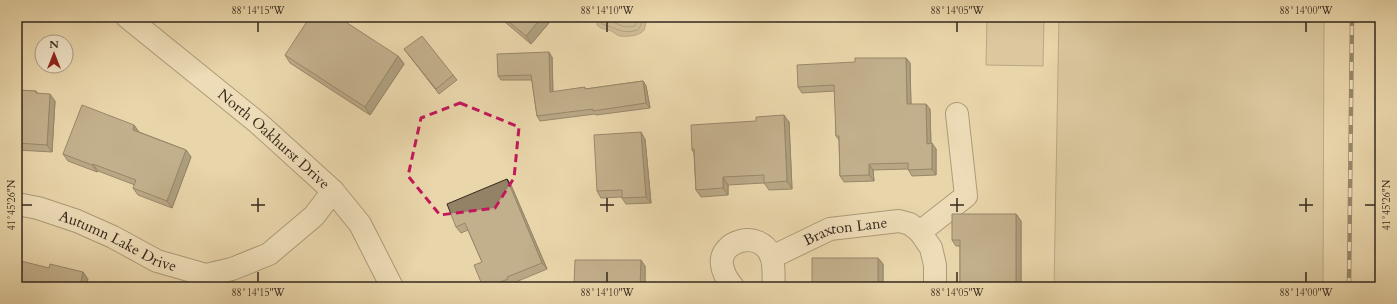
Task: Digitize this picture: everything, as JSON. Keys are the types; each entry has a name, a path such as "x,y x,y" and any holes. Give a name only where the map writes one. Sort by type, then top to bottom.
{"street":[{"name":"North Oakhurst Drive","path":"127,17 258,123 333,191 360,224 392,287"},
{"path":"920,232 966,196 957,114"},
{"name":"Autumn Lake Drive","path":"17,204 38,208 77,220 157,261 207,281 269,254 314,216 333,191"},
{"name":"Braxton Lane","path":"772,257 830,229 899,221 910,224 920,232 931,248 935,265 935,287"},
{"path":"733,287 724,274 721,264 724,253 730,246 743,240 754,240 765,247 772,257 773,287"}],"highlighted area":[{"path":"460,103 519,127 514,178 495,208 440,215 408,176 421,118"}],"shaded area":[{"path":"987,17 1044,17 1043,66 986,65"},
{"path":"1059,17 1324,17 1323,287 1054,287"}],"water":[{"path":"597,17 646,17 646,25 640,34 620,36 598,26"}],"building":[{"path":"310,17 338,17 398,56 365,107 285,55"},
{"path":"503,17 542,17 526,36"},
{"path":"422,36 453,75 436,89 404,49"},
{"path":"549,52 550,92 643,81 646,103 593,111 593,109 537,116 531,75 498,76 497,54"},
{"path":"855,58 906,58 907,104 926,104 927,144 932,143 932,169 908,170 908,163 869,164 869,175 840,176 839,136 836,136 834,85 798,87 797,65 855,62"},
{"path":"17,90 36,91 36,93 50,94 47,145 17,143"},
{"path":"82,105 134,125 133,130 186,150 167,201 133,188 136,180 63,154"},
{"path":"784,115 787,181 764,183 764,175 723,177 723,188 696,190 691,125 756,121 756,117"},
{"path":"641,132 646,197 622,198 622,190 597,191 594,135"},
{"path":"507,179 542,263 507,277 508,279 487,287 483,287 474,265 482,262 465,223 456,227 447,204"},
{"path":"952,214 1016,214 1016,287 951,287 951,283 960,283 960,240 952,240"},
{"path":"812,258 878,258 878,283 869,283 869,287 821,287 821,283 812,283"},
{"path":"17,260 49,268 50,264 83,272 80,287 17,287"},
{"path":"575,260 641,260 640,287 584,287 584,285 574,285"},
{"path":"313,282 314,287 297,287"}],"railway":[{"path":"1349,287 1352,17"}]}
